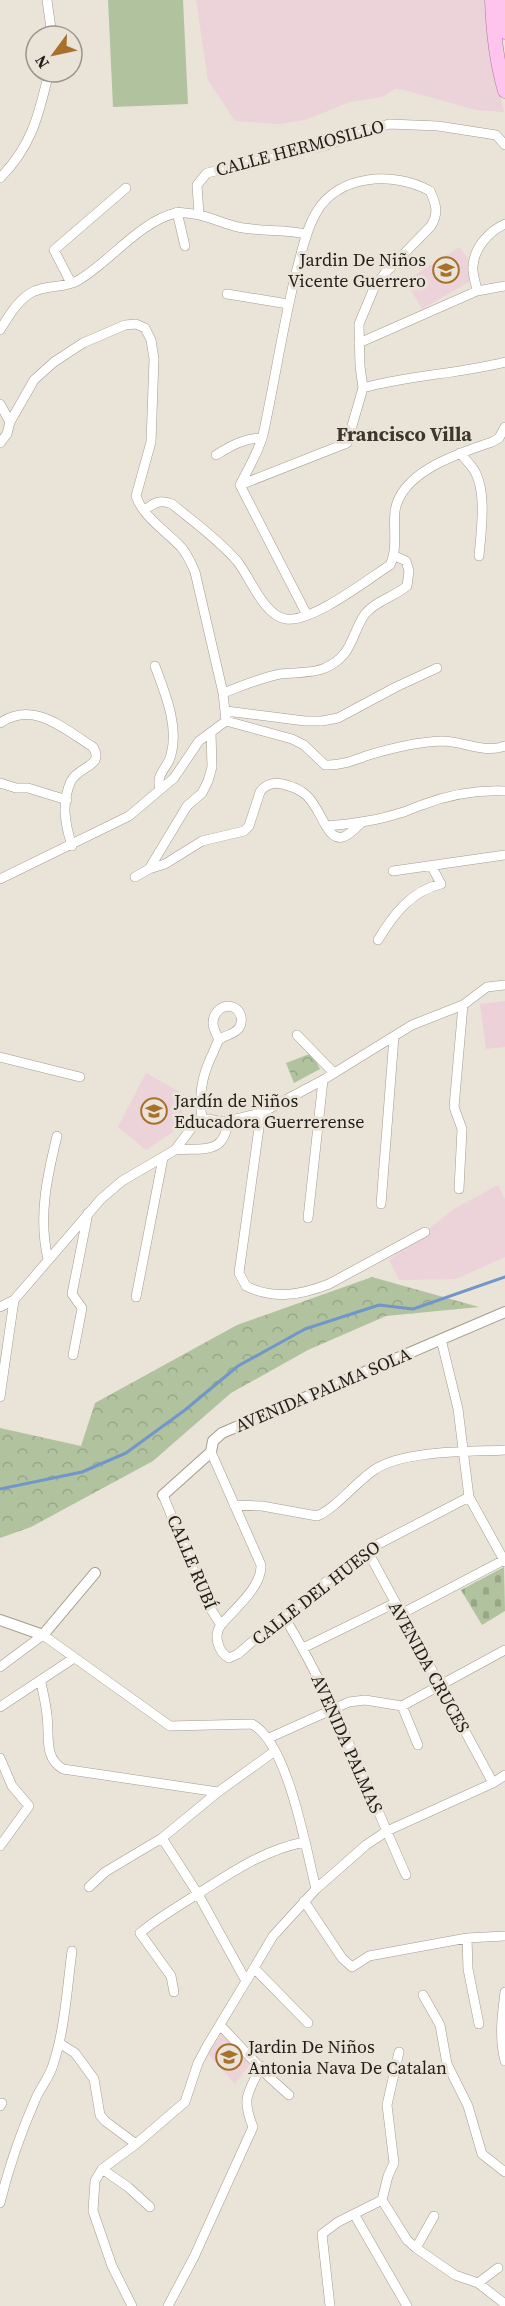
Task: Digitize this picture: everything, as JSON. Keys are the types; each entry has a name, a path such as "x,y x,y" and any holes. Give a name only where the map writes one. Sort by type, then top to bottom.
{"main road":[{"path":"492,0 493,37 498,68 505,91"},
{"path":"503,0 505,32"}],"street":[{"path":"47,0 50,24"},
{"path":"0,178 20,156 29,140 40,113 46,84"},
{"name":"CALLE HERMOSILLO","path":"199,215 198,185 207,173 324,146 389,124 438,126 496,135 505,145"},
{"path":"369,179 391,180 430,191 437,210 435,219 374,288 359,324 363,388 347,443 240,485 262,438 288,304 306,234 316,212 335,193 350,183 369,179"},
{"path":"70,283 54,250 126,188"},
{"path":"177,212 185,246"},
{"path":"0,330 10,314 30,293 41,288 78,280 152,225 177,212 199,215 238,227 268,231 285,230 306,234"},
{"path":"477,291 472,268 477,250 488,234 505,224"},
{"path":"359,343 477,291 505,286"},
{"path":"227,294 288,304"},
{"path":"0,443 7,434 10,422 34,380 68,351 125,324 136,324 145,328 151,340 154,359 151,442 136,496 144,511 182,548 192,565 223,693 226,722"},
{"path":"363,388 477,369 505,362"},
{"path":"0,404 10,422"},
{"path":"144,511 156,502 164,501 172,504 237,561 268,608 284,619 292,619 323,608 390,565 395,556 395,508 400,496 430,466 492,442 499,438 505,427"},
{"path":"216,455 238,442 249,438 262,438"},
{"path":"460,453 472,468 479,488 483,522 479,556"},
{"path":"240,485 306,615"},
{"path":"223,693 256,680 280,674 324,669 333,663 350,648 365,615 374,606 407,586 409,571 406,561 395,556"},
{"path":"155,666 172,717 171,757 159,776 160,789"},
{"path":"226,711 305,721 338,718 437,668"},
{"path":"0,723 18,714 31,713 46,717 93,747 97,753 97,759 93,764 76,774 71,781 64,813 72,846"},
{"path":"0,879 72,846 129,816 174,778 199,741 226,722 304,745 325,765 339,765 371,754 414,744 443,741 472,744 485,749 505,746"},
{"path":"149,869 188,806 202,793 208,781 212,767 211,732"},
{"path":"0,783 16,788 28,788 66,800"},
{"path":"135,877 165,864 202,841 244,831 249,826 260,792 263,788 275,783 298,788 305,793 331,834 336,837 347,836 362,823 402,813 423,804 488,790 505,791"},
{"path":"393,871 505,855"},
{"path":"378,940 407,902 425,888 441,884 432,867"},
{"path":"0,1307 15,1299 88,1212 122,1181 175,1150 193,1126 202,1120 228,1121 261,1113 323,1080 433,1015 463,1005 487,987 505,985"},
{"path":"459,1189 462,1129 454,1107 463,1005"},
{"path":"297,1035 334,1073"},
{"path":"381,1204 394,1037"},
{"path":"202,1120 200,1088 203,1074 219,1040"},
{"path":"0,1057 80,1077"},
{"path":"308,1218 323,1080"},
{"path":"261,1113 239,1273 246,1286 271,1296 292,1295 314,1290 425,1232"},
{"path":"175,1150 210,1149 218,1144 226,1134 228,1121"},
{"path":"48,1259 43,1238 42,1219 47,1179 57,1136"},
{"path":"136,1297 163,1158"},
{"path":"73,1355 82,1308 72,1294 88,1212"},
{"path":"0,1397 15,1299"},
{"name":"AVENIDA PALMA SOLA","path":"163,1495 211,1452 213,1441 222,1433 505,1312"},
{"path":"400,1614 504,1561 468,1497 458,1409 441,1339"},
{"path":"234,1505 262,1506 317,1516 324,1514 356,1483 385,1464 402,1459 505,1450"},
{"path":"211,1452 261,1565 262,1574 221,1625"},
{"name":"CALLE RUBÍ","path":"163,1495 207,1602 221,1625 216,1637 222,1652 229,1658"},
{"name":"CALLE DEL HUESO","path":"229,1658 238,1654 283,1615 367,1550 468,1497"},
{"name":"AVENIDA CRUCES","path":"367,1550 493,1783"},
{"path":"0,1667 95,1573"},
{"path":"303,1648 395,1604"},
{"name":"AVENIDA PALMAS","path":"283,1615 303,1648 406,1875"},
{"path":"0,1620 33,1632 170,1726 252,1724 261,1729 269,1738 288,1781 316,1889"},
{"path":"269,1738 349,1702 365,1700 402,1706 505,1650"},
{"path":"0,1707 74,1658"},
{"path":"41,1682 48,1718 48,1744 50,1755 56,1765 63,1769 218,1792"},
{"path":"402,1706 418,1745"},
{"path":"89,1887 105,1872 162,1838 218,1792 275,1751"},
{"path":"0,1758 12,1786 29,1806 0,1846"},
{"path":"132,2306 112,2266 93,2211 95,2181 102,2169 136,2145 186,2102 198,2064 273,1936 316,1889 366,1845 387,1832 493,1783 505,1775"},
{"path":"162,1838 198,1894 246,1981"},
{"path":"174,1992 171,1976 140,1933 153,1922 232,1872 278,1848 304,1842"},
{"path":"304,1901 342,1958 352,1967 369,1956 467,1938 505,1936"},
{"path":"467,1938 468,1969 479,2024"},
{"path":"0,2203 18,2138 43,2082 53,2067 59,2043 72,1951"},
{"path":"254,1968 308,2023"},
{"path":"505,1992 502,2018 502,2050 505,2061"},
{"path":"423,1995 440,2025 447,2064 468,2106 482,2154 505,2172"},
{"path":"220,2025 289,2095"},
{"path":"59,2043 75,2053 94,2079 100,2115 136,2145"},
{"path":"399,2052 387,2105 394,2163 387,2176 382,2200 407,2240 416,2248 455,2275 478,2283 505,2304"},
{"path":"168,2306 194,2257 253,2127 246,2109 247,2097 261,2066"},
{"path":"102,2169 128,2187 150,2207"},
{"path":"330,2306 322,2234 338,2222 382,2200"},
{"path":"354,2214 406,2306"},
{"path":"416,2248 434,2216"},
{"path":"478,2283 498,2268"}],"shaded area":[{"path":"196,0 486,0 487,37 504,112 476,110 395,89 382,97 350,102 305,120 279,124 235,121 208,80"},
{"name":"Jardin De Niños Vicente Guerrero","path":"460,247 468,259 469,282 422,309 405,281"},
{"path":"505,1001 505,1047 486,1049 480,1004"},
{"name":"Jardín de Niños Educadora Guerrerense","path":"146,1073 185,1095 179,1128 146,1150 118,1127"},
{"path":"498,1185 505,1199 505,1257 456,1279 399,1280 389,1260 454,1209"},
{"name":"Jardin De Niños Antonia Nava De Catalan","path":"223,2032 252,2061 235,2084 207,2053"}],"green space":[{"path":"108,0 183,0 188,104 113,107"},
{"path":"312,1053 320,1069 294,1083 286,1063"},
{"path":"372,1277 479,1307 386,1316 308,1350 231,1393 153,1461 31,1527 0,1538 0,1428 81,1446 95,1403 237,1325"},
{"path":"504,1567 505,1611 482,1625 461,1590"}],"waterway":[{"path":"0,1489 82,1472 126,1453 185,1410 238,1366 305,1329 379,1305 413,1309 505,1277"}],"place":[{"name":"Jardin De Niños Vicente Guerrero","path":"446,270"},
{"name":"Jardín de Niños Educadora Guerrerense","path":"154,1111"},
{"name":"Jardin De Niños Antonia Nava De Catalan","path":"229,2057"}],"district":[{"name":"Francisco Villa","path":"404,434"}]}
